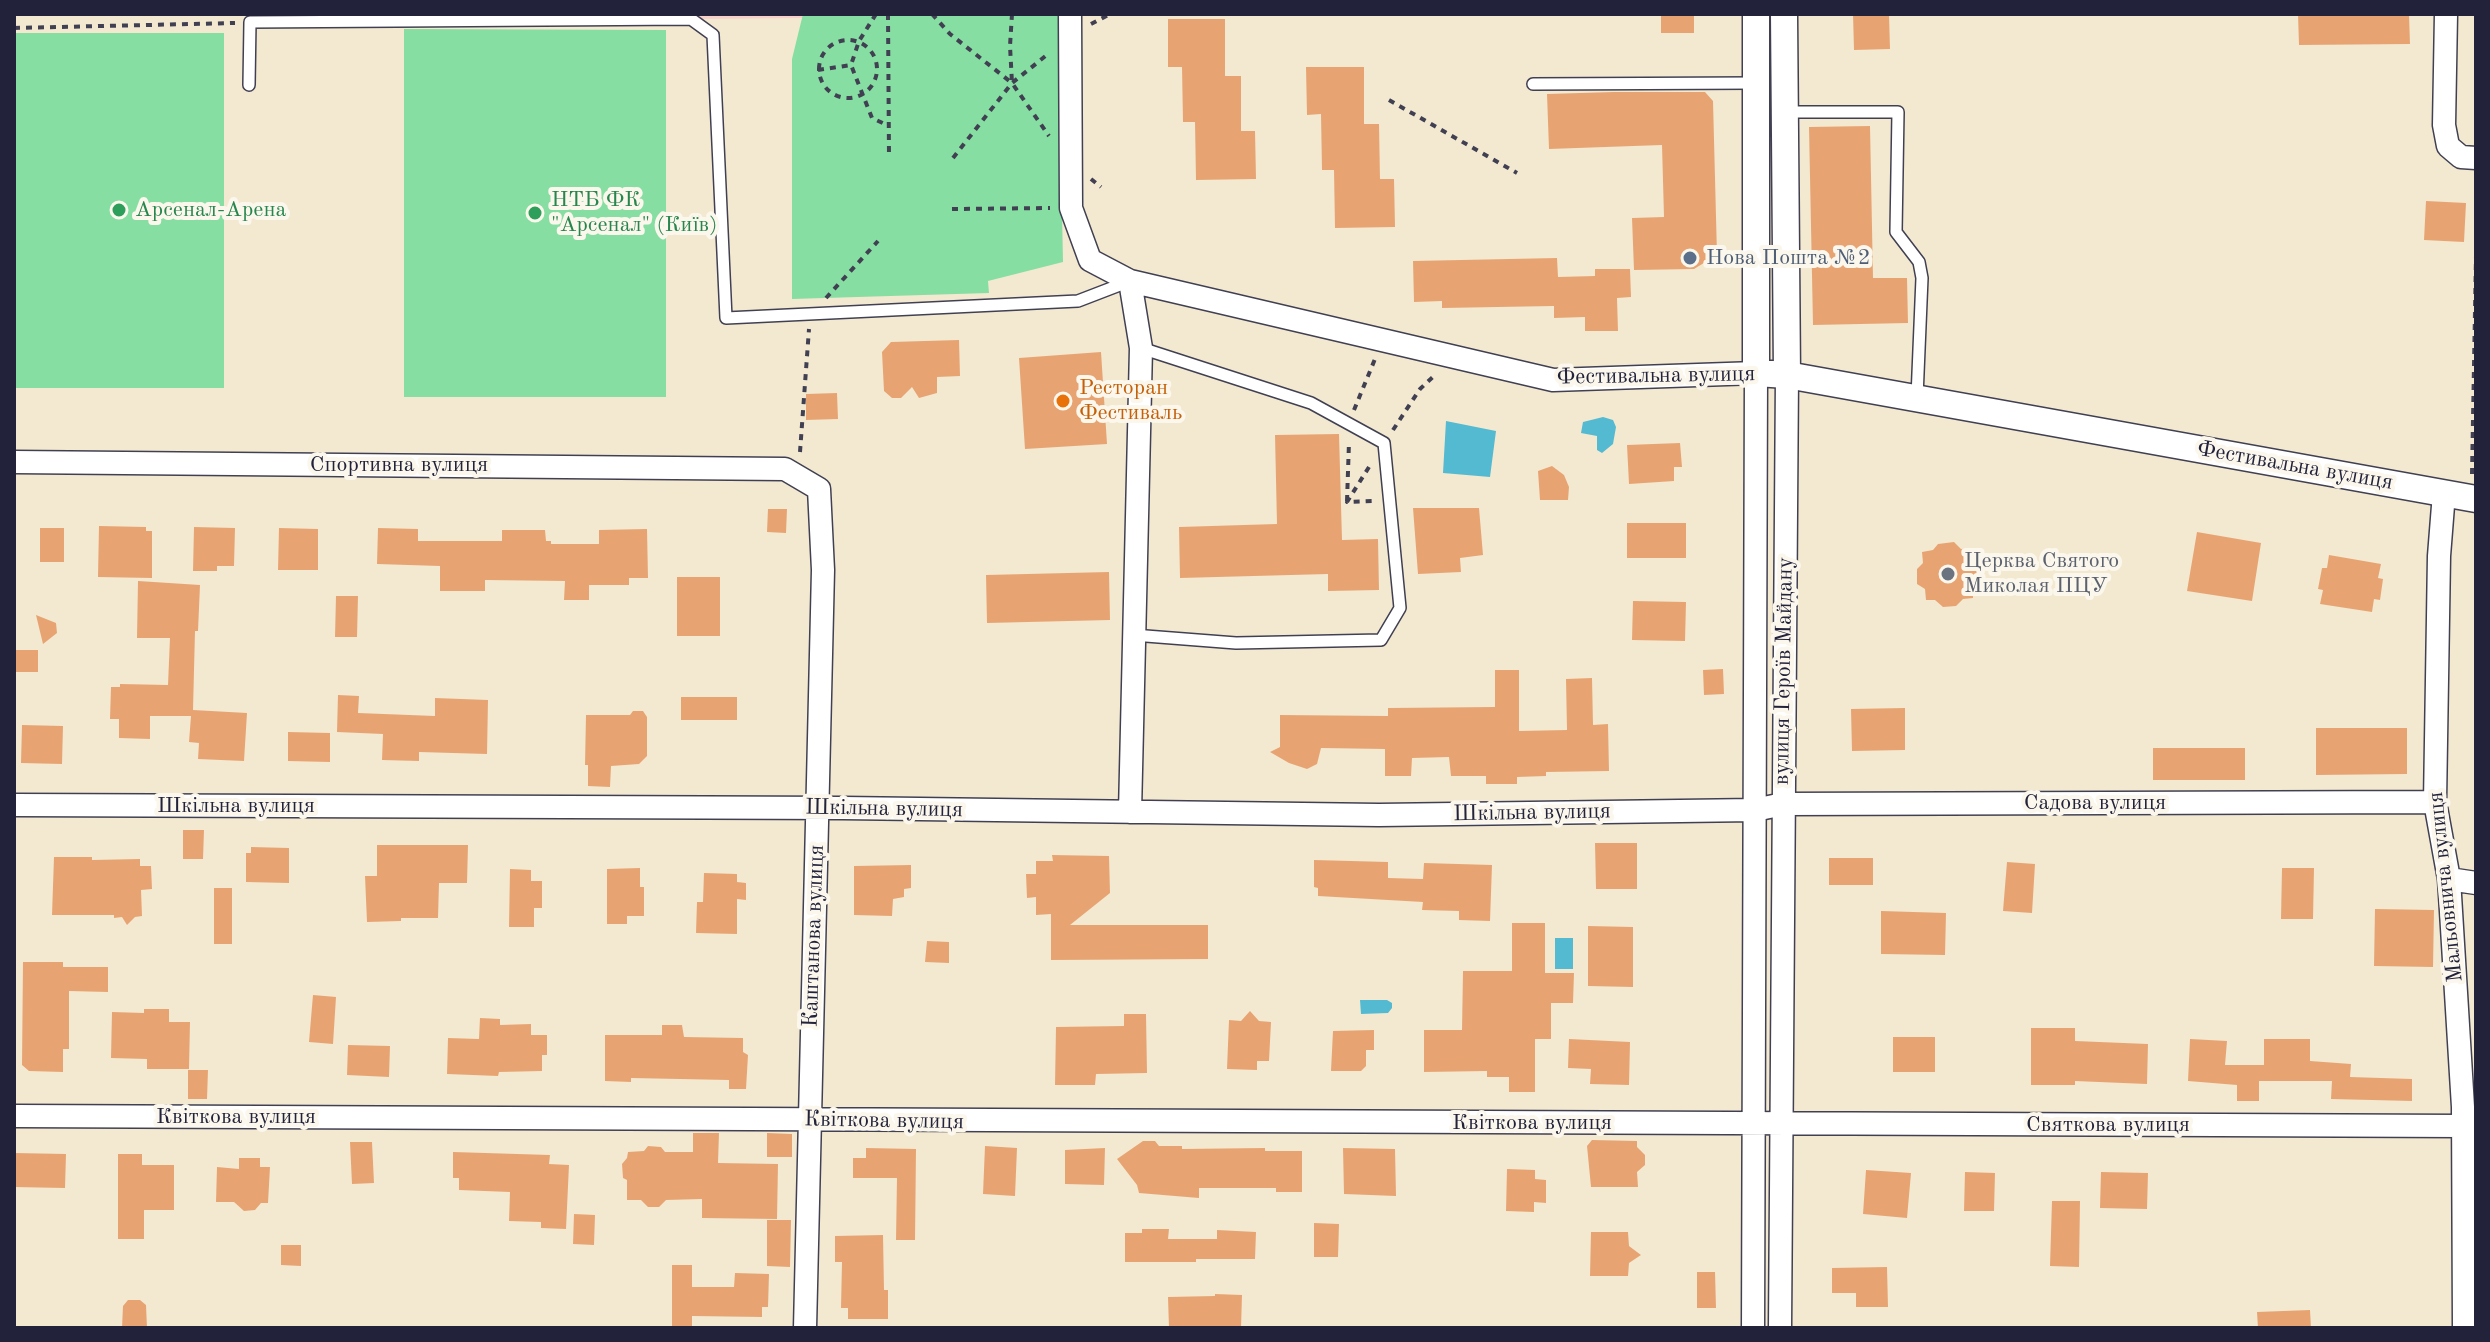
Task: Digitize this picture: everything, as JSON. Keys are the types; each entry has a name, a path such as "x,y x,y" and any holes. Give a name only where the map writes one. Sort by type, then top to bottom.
{"street":[{"name":"вулиця Героїв Майдану","path":"1753,1328 1756,14"},
{"name":"вулиця Героїв Майдану","path":"1780,1328 1787,375 1784,14"},
{"path":"2446,14 2444,125 2448,146 2468,157"},
{"name":"Фестивальна вулиця","path":"1070,25 1071,208 1090,260 1130,281 1553,380 1756,373 1787,375 2463,497"},
{"path":"1130,281 1141,348 1130,812"},
{"name":"Спортивна вулиця","path":"14,462 792,473"},
{"name":"Каштанова вулиця","path":"792,473 819,489 823,570 805,1328"},
{"name":"Мальовнича вулиця","path":"2463,497 2439,556 2435,802 2449,879 2470,1207 2464,1328"},
{"name":"Садова вулиця","path":"1755,810 1783,804 2435,802"},
{"name":"Шкільна вулиця","path":"14,805 817,808 1379,815 1755,810"},
{"path":"2449,879 2476,883"},
{"name":"Квіткова вулиця","path":"14,1116 1753,1123"},
{"name":"Святкова вулиця","path":"1753,1123 2463,1126"}],"lane":[{"path":"249,85 250,22 691,19 713,35 726,318 1078,301 1130,281"},
{"path":"1533,84 1756,83"},
{"path":"1784,112 1898,112 1896,232 1919,262 1922,278 1917,398"},
{"path":"1133,635 1236,643 1381,640 1400,608 1384,443 1311,403 1141,348"}],"path":[{"path":"876,14 859,41 851,65 872,118 889,126"},
{"path":"888,14 889,156"},
{"path":"932,14 950,34 1012,83 1053,141 1101,187"},
{"path":"1012,14 1012,83"},
{"path":"953,158 1012,83 1070,25 1110,14"},
{"path":"14,28 250,22"},
{"path":"840,40 859,41 867,46 877,63 875,82 864,93 851,98 832,94 820,79 818,70 824,51 840,40"},
{"path":"818,70 851,65"},
{"path":"1389,100 1517,173"},
{"path":"952,209 1071,208"},
{"path":"792,473 810,315 878,241"},
{"path":"2463,497 2471,477 2476,256"}],"shaded area":[{"path":"347,14 803,14 803,18 347,22"}],"green space":[{"path":"803,14 1058,14 1063,262 988,281 989,293 792,299 792,59"},
{"name":"НТБ ФК \"Арсенал\" (Київ)","path":"404,29 666,30 666,397 404,397"},
{"name":"Арсенал-Арена","path":"14,33 224,33 224,388 14,388"}],"water":[{"path":"1603,417 1613,420 1616,427 1613,444 1602,453 1597,450 1597,436 1581,433 1583,422"},
{"path":"1446,421 1496,431 1490,477 1443,473"},
{"path":"1555,938 1573,938 1573,969 1555,969"},
{"path":"1360,1000 1387,1000 1392,1003 1392,1008 1388,1013 1361,1014"}],"building":[{"path":"1661,14 1694,14 1694,33 1661,33"},
{"path":"1853,14 1889,14 1890,49 1854,50"},
{"path":"2298,14 2409,14 2410,44 2299,45"},
{"path":"1168,19 1225,19 1225,76 1241,76 1241,131 1255,131 1256,179 1196,180 1195,122 1183,122 1182,67 1168,67"},
{"path":"1306,67 1364,67 1364,124 1379,124 1380,179 1394,179 1395,227 1335,228 1334,170 1322,170 1321,114 1307,115"},
{"path":"1705,92 1713,101 1717,255 1694,269 1634,270 1632,218 1664,217 1662,145 1549,149 1547,94"},
{"path":"1870,126 1873,278 1907,278 1908,323 1813,325 1809,127"},
{"path":"2426,201 2466,203 2464,242 2424,240"},
{"path":"1557,258 1558,277 1595,276 1595,269 1630,269 1631,297 1617,298 1618,331 1585,331 1585,317 1554,318 1554,306 1442,308 1442,301 1414,302 1413,261"},
{"path":"959,340 960,376 937,377 937,393 919,398 912,387 901,398 892,398 884,391 882,352 891,342"},
{"name":"Ресторан Фестиваль","path":"1101,352 1107,444 1025,449 1019,358"},
{"path":"837,393 838,419 806,420 806,394"},
{"path":"1339,434 1342,540 1378,539 1379,590 1328,591 1328,574 1180,578 1179,527 1277,524 1275,435"},
{"path":"1680,443 1682,467 1674,467 1674,481 1629,484 1627,445"},
{"path":"1552,466 1564,475 1569,487 1568,500 1540,500 1538,471"},
{"path":"1413,508 1479,508 1483,555 1460,558 1461,572 1418,574"},
{"path":"768,509 787,509 786,533 767,532"},
{"path":"1627,523 1686,523 1686,558 1627,558"},
{"path":"99,526 146,527 146,531 152,531 152,578 98,577"},
{"path":"194,527 235,528 234,566 217,566 217,571 193,571"},
{"path":"40,528 64,528 64,562 40,562"},
{"path":"279,528 318,529 318,570 278,570"},
{"path":"378,528 418,529 418,541 502,541 502,530 545,530 546,541 551,541 551,544 599,544 599,530 647,529 648,578 629,578 629,585 589,585 589,600 564,600 565,581 485,580 485,591 440,591 440,566 377,564"},
{"path":"2197,532 2261,543 2252,601 2187,591"},
{"name":"Церква Святого Миколая ПЦУ","path":"1954,542 1961,549 1971,548 1972,559 1979,566 1980,579 1973,588 1973,598 1963,599 1956,606 1943,607 1935,600 1926,600 1925,589 1917,584 1917,569 1923,563 1922,552 1933,550 1938,544"},
{"path":"2329,555 2381,564 2378,578 2383,579 2380,600 2374,599 2372,612 2320,604 2323,590 2318,589 2322,568 2327,568"},
{"path":"1109,572 1110,620 987,623 986,575"},
{"path":"677,577 720,577 720,636 677,636"},
{"path":"138,581 200,585 198,631 195,631 193,710 247,713 244,761 198,759 199,743 189,742 191,716 150,716 150,739 119,738 119,719 110,719 111,687 120,687 120,684 168,685 170,638 137,638"},
{"path":"336,596 358,596 357,637 335,637"},
{"path":"1633,601 1686,602 1685,641 1632,640"},
{"path":"36,615 56,623 57,633 43,644"},
{"path":"14,650 38,650 38,672 14,672"},
{"path":"1723,669 1724,694 1704,695 1703,670"},
{"path":"1495,670 1519,670 1519,731 1567,730 1566,679 1592,678 1593,725 1608,724 1609,771 1546,772 1546,776 1517,777 1517,784 1486,784 1486,776 1451,776 1449,757 1412,758 1411,776 1385,776 1385,749 1321,748 1317,764 1307,769 1270,752 1280,747 1280,715 1388,716 1388,708 1495,707"},
{"path":"338,695 359,696 358,713 435,716 435,698 488,700 487,754 419,752 419,761 382,760 383,734 337,732"},
{"path":"681,697 737,697 737,720 681,720"},
{"path":"1905,708 1905,750 1852,751 1851,709"},
{"path":"633,711 643,711 647,717 647,756 639,764 611,766 610,787 588,786 588,765 585,765 586,715 630,715"},
{"path":"22,725 63,726 62,764 21,763"},
{"path":"2316,728 2407,728 2407,774 2316,775"},
{"path":"288,732 330,733 330,762 288,761"},
{"path":"2153,748 2245,748 2245,780 2153,780"},
{"path":"183,830 204,830 203,859 183,859"},
{"path":"1595,843 1637,843 1637,889 1596,889"},
{"path":"377,845 468,845 467,883 439,883 438,918 367,922 365,876 377,876"},
{"path":"251,847 289,848 289,883 246,882 246,853 251,853"},
{"path":"1052,855 1109,856 1110,893 1070,925 1208,925 1208,959 1051,960 1051,914 1036,915 1036,897 1027,898 1026,874 1036,874 1036,861 1053,861"},
{"path":"54,857 140,859 140,866 151,866 152,889 141,890 142,916 135,917 127,925 122,917 114,918 114,915 52,915"},
{"path":"1829,858 1873,858 1873,885 1829,885"},
{"path":"1314,860 1388,862 1388,878 1423,879 1424,863 1492,865 1490,921 1459,920 1459,911 1422,910 1423,902 1318,896 1318,888 1314,887"},
{"path":"2007,862 2035,864 2032,913 2003,911"},
{"path":"911,865 911,888 904,889 904,897 893,899 892,916 854,915 854,866"},
{"path":"640,868 640,887 644,887 644,916 627,916 627,924 607,924 607,869"},
{"path":"2282,868 2314,868 2313,919 2281,919"},
{"path":"510,869 531,870 531,881 542,881 542,908 534,908 534,927 509,927"},
{"path":"704,873 737,874 737,882 746,883 746,900 737,899 737,934 696,933 697,902 703,902"},
{"path":"214,888 232,888 232,944 214,944"},
{"path":"2375,909 2434,910 2433,967 2374,966"},
{"path":"1881,911 1946,913 1945,955 1881,954"},
{"path":"1512,923 1545,923 1545,973 1574,973 1573,1003 1551,1003 1551,1039 1535,1039 1535,1092 1509,1092 1509,1077 1487,1077 1487,1071 1424,1072 1424,1030 1462,1030 1463,971 1512,971"},
{"path":"1588,926 1633,927 1633,987 1588,986"},
{"path":"927,941 949,942 949,963 925,962"},
{"path":"23,962 63,962 63,967 108,967 108,992 69,991 69,1049 63,1049 63,1072 29,1071 22,1065"},
{"path":"313,995 336,997 333,1044 309,1042"},
{"path":"144,1009 169,1009 169,1022 190,1022 189,1069 147,1069 147,1059 111,1058 112,1012 144,1013"},
{"path":"1250,1011 1259,1021 1271,1022 1269,1061 1257,1061 1257,1070 1227,1069 1229,1020 1241,1021"},
{"path":"1124,1014 1146,1014 1147,1073 1096,1074 1095,1085 1055,1085 1056,1027 1124,1026"},
{"path":"480,1018 500,1019 500,1025 531,1024 531,1035 547,1035 547,1055 542,1055 542,1071 499,1072 498,1076 447,1074 448,1038 479,1039"},
{"path":"662,1025 682,1025 684,1037 743,1038 743,1052 748,1055 746,1089 729,1089 729,1080 631,1078 631,1082 605,1081 605,1035 662,1035"},
{"path":"2031,1028 2075,1028 2075,1041 2148,1044 2147,1084 2075,1081 2075,1085 2031,1085"},
{"path":"1374,1030 1374,1050 1366,1050 1366,1066 1361,1071 1331,1071 1333,1031"},
{"path":"1893,1037 1935,1037 1935,1072 1893,1072"},
{"path":"1569,1039 1630,1042 1629,1085 1590,1084 1591,1069 1568,1068"},
{"path":"2190,1039 2227,1041 2225,1065 2264,1065 2264,1039 2310,1039 2310,1061 2351,1064 2350,1077 2412,1079 2412,1101 2331,1099 2332,1081 2259,1081 2259,1101 2237,1101 2237,1085 2188,1081"},
{"path":"348,1045 390,1046 389,1077 347,1075"},
{"path":"188,1070 208,1070 207,1099 188,1099"},
{"path":"693,1133 719,1133 718,1163 778,1164 777,1219 702,1218 702,1199 666,1200 659,1207 648,1207 641,1200 627,1200 627,1180 623,1178 622,1164 628,1152 644,1151 648,1146 661,1147 665,1152 693,1152"},
{"path":"767,1133 792,1134 792,1157 767,1157"},
{"path":"1592,1140 1637,1141 1637,1147 1645,1155 1645,1165 1637,1172 1638,1187 1591,1187 1587,1146"},
{"path":"1143,1141 1155,1141 1159,1146 1182,1146 1182,1149 1302,1151 1302,1192 1276,1192 1276,1188 1199,1188 1199,1198 1139,1193 1137,1185 1117,1159"},
{"path":"350,1142 372,1142 374,1183 352,1184"},
{"path":"985,1146 1017,1148 1015,1196 983,1194"},
{"path":"866,1148 916,1149 915,1240 896,1240 897,1178 853,1178 853,1158 866,1158"},
{"path":"1105,1148 1104,1185 1065,1184 1065,1150"},
{"path":"1343,1148 1395,1149 1396,1196 1344,1194"},
{"path":"453,1152 550,1155 549,1164 569,1165 566,1229 541,1228 541,1222 509,1221 510,1192 459,1190 459,1178 453,1178"},
{"path":"14,1153 66,1154 65,1188 14,1187"},
{"path":"118,1154 142,1154 142,1165 174,1165 174,1210 144,1210 144,1239 118,1239"},
{"path":"239,1158 260,1158 260,1167 270,1167 268,1203 261,1203 255,1210 244,1211 234,1202 216,1202 217,1167 239,1169"},
{"path":"1507,1169 1535,1170 1535,1179 1546,1180 1546,1203 1534,1202 1534,1212 1506,1211"},
{"path":"1866,1170 1911,1173 1907,1218 1863,1214"},
{"path":"1965,1172 1995,1173 1994,1211 1964,1211"},
{"path":"2101,1172 2148,1173 2147,1209 2100,1208"},
{"path":"2052,1201 2080,1201 2079,1267 2050,1266"},
{"path":"574,1214 595,1215 594,1245 573,1244"},
{"path":"767,1220 791,1220 790,1267 767,1266"},
{"path":"1314,1223 1339,1224 1338,1257 1314,1257"},
{"path":"1142,1229 1169,1229 1168,1239 1217,1239 1217,1230 1256,1232 1255,1259 1125,1262 1125,1233 1142,1233"},
{"path":"1591,1232 1628,1232 1629,1246 1641,1255 1629,1263 1628,1276 1590,1276"},
{"path":"883,1235 888,1319 848,1319 848,1308 841,1308 842,1262 835,1262 835,1236"},
{"path":"281,1245 301,1245 301,1266 281,1265"},
{"path":"672,1265 692,1265 692,1287 734,1287 735,1273 769,1274 768,1307 762,1307 762,1317 692,1316 692,1328 672,1328"},
{"path":"1887,1267 1888,1307 1856,1307 1856,1293 1832,1293 1832,1268"},
{"path":"1697,1272 1715,1272 1716,1308 1697,1308"},
{"path":"1242,1295 1241,1328 1169,1328 1168,1297"},
{"path":"128,1300 140,1300 146,1305 147,1328 122,1328 123,1306"},
{"path":"2310,1310 2311,1328 2258,1328 2257,1312"}],"place":[{"name":"Арсенал-Арена","path":"119,210"},
{"name":"НТБ ФК \"Арсенал\" (Київ)","path":"535,213"},
{"name":"Нова Пошта №2","path":"1690,258"},
{"name":"Ресторан Фестиваль","path":"1063,401"},
{"name":"Церква Святого Миколая ПЦУ","path":"1948,574"}]}
